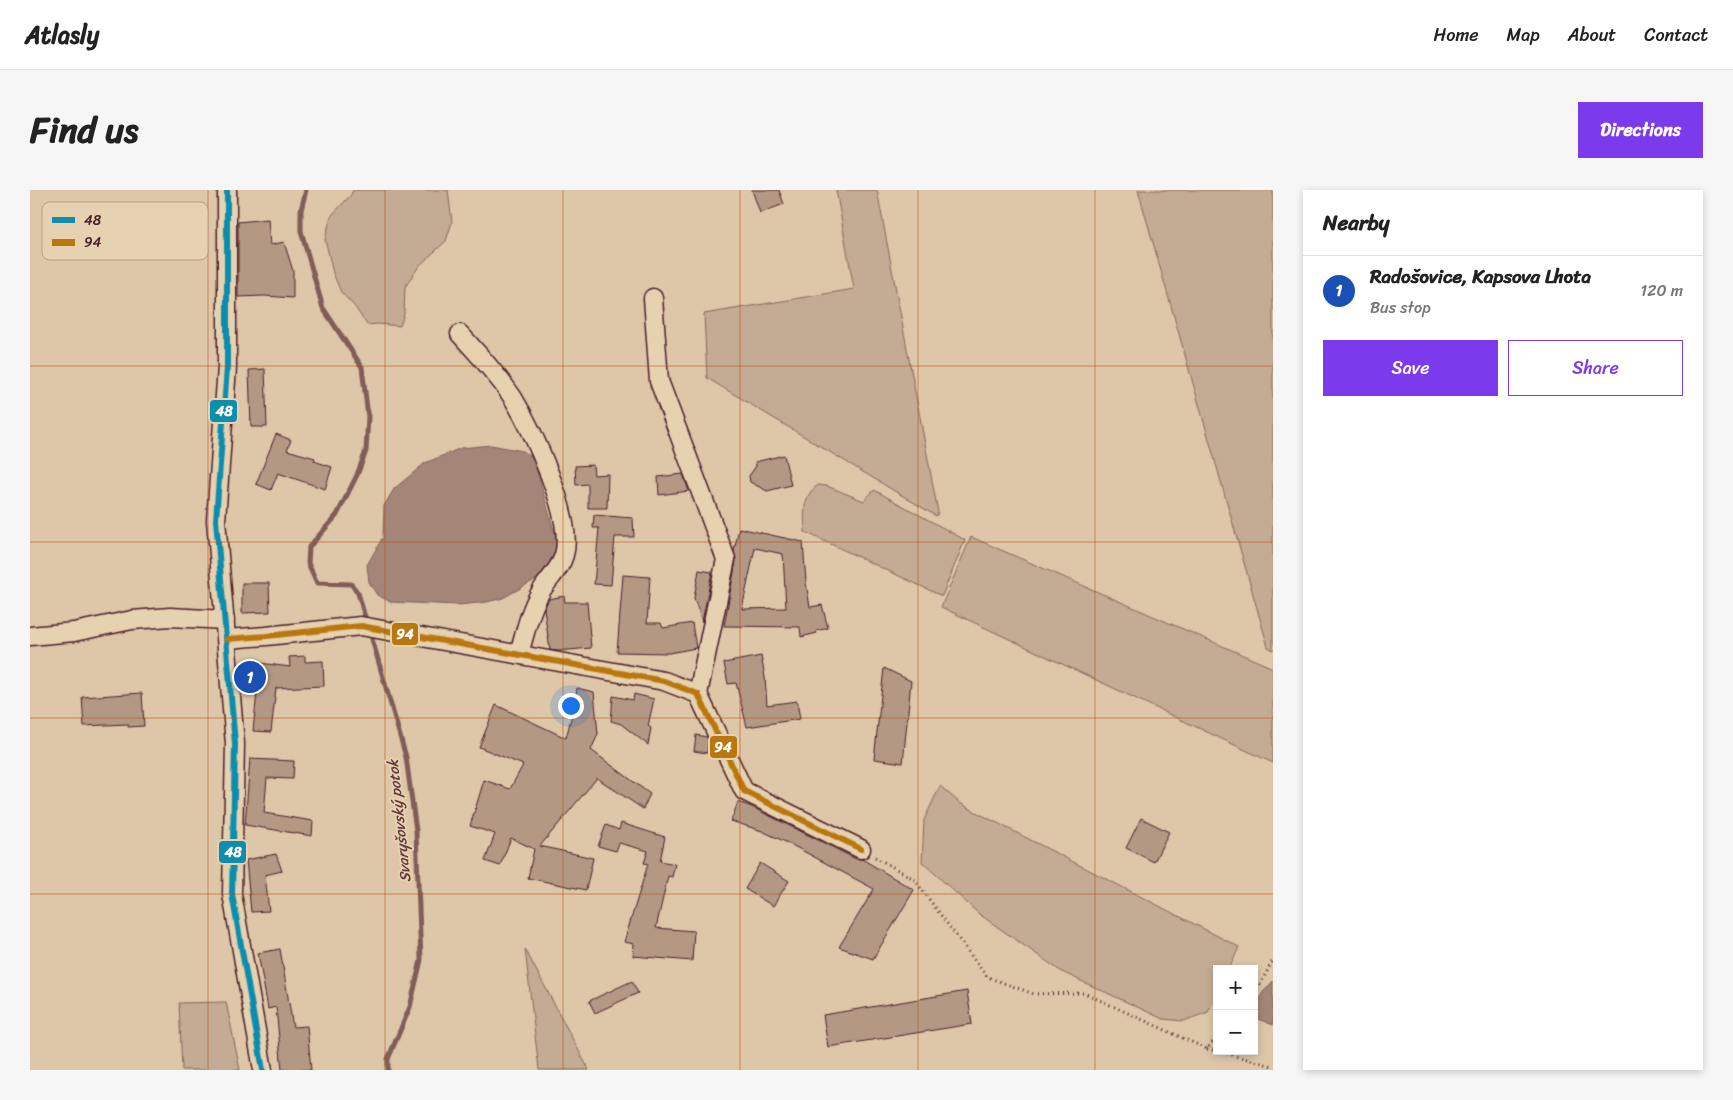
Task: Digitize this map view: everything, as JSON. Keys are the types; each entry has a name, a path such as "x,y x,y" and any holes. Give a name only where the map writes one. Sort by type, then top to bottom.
{"street":[{"path":"226,190 227,367 216,520 235,744 232,894 263,1070"},
{"path":"653,298 660,381 726,559 698,694 744,791 862,850"},
{"path":"460,334 492,368 514,399 535,440 564,521 566,539 564,555 553,577 540,592 530,616 519,654"},
{"path":"30,636 74,632 151,618 170,617 225,620"},
{"path":"227,639 369,627 664,681 698,694"}],"path":[{"path":"862,850 914,879 987,977 1034,994 1084,994 1213,1050"},
{"path":"1258,988 1273,960"},
{"path":"1206,1048 1213,1040"},
{"path":"1232,1055 1273,1066"}],"shaded area":[{"path":"353,190 448,190 452,222 446,241 419,266 405,287 404,314 400,326 367,325 355,307 341,292 333,273 325,239 331,216 351,195"},
{"path":"836,190 877,190 937,507 938,513 936,516 707,378 704,314 854,289"},
{"path":"1138,190 1273,190 1273,650 1268,647"},
{"path":"491,445 523,451 533,457 556,538 555,556 547,573 503,598 487,602 459,605 391,602 377,595 369,582 367,565 383,537 384,506 394,489 425,463 461,448"},
{"path":"818,485 827,486 864,501 874,490 965,540 942,596 805,532 805,506 809,495"},
{"path":"971,537 1273,668 1273,763 941,607"},
{"path":"940,786 960,803 976,812 1239,947 1231,965 1213,965 1213,1002 1208,1012 1184,1021 1163,1019 1062,972 979,914 922,862 924,820"},
{"path":"525,949 589,1070 539,1070"},
{"path":"1273,981 1273,1025 1258,1019 1258,1003 1262,994"},
{"path":"226,1002 240,1070 182,1070 179,1003"}],"building":[{"path":"752,190 779,190 784,204 760,213"},
{"path":"268,219 270,245 284,242 293,271 293,298 238,297 238,222"},
{"path":"265,369 267,427 251,427 249,370"},
{"path":"276,434 291,440 287,450 315,458 314,461 332,467 325,489 278,473 271,490 256,484"},
{"path":"784,455 791,485 767,491 750,482 749,476 756,466 755,462"},
{"path":"593,465 594,475 608,474 607,508 588,508 588,484 576,485 575,466"},
{"path":"683,474 689,491 659,495 658,477"},
{"path":"594,515 633,518 634,537 615,537 611,585 594,584 599,528 593,528"},
{"path":"739,528 803,542 810,607 822,605 828,628 801,637 800,627 724,626 736,561 734,551","holes":["755,548 783,554 786,608 742,609"]},
{"path":"699,570 712,572 702,622 694,598"},
{"path":"623,575 650,577 647,623 661,623 663,628 692,623 696,648 669,653 617,652"},
{"path":"242,583 269,583 270,612 242,613"},
{"path":"564,596 565,602 587,602 591,648 550,650 544,609 549,599"},
{"path":"305,656 305,662 323,661 324,686 276,688 271,732 253,731 260,663 290,667 289,657"},
{"path":"761,656 767,705 797,701 800,719 747,727 736,683 728,684 724,663"},
{"path":"884,668 911,681 903,763 874,759"},
{"path":"577,688 594,692 598,734 591,750 650,794 643,809 597,778 540,846 593,858 586,890 528,878 534,849 511,838 500,866 485,861 495,834 470,826 484,780 510,789 523,765 479,747 496,705 566,738"},
{"path":"142,693 144,726 128,727 128,724 84,726 82,697"},
{"path":"634,694 654,699 648,726 651,728 648,745 621,724 611,721 613,696 633,700"},
{"path":"696,735 707,737 707,753 694,751"},
{"path":"250,759 294,761 293,779 267,778 264,813 313,821 312,836 245,825"},
{"path":"738,802 752,807 856,859 862,859 914,890 873,959 839,947 874,889 790,844 762,831 731,821"},
{"path":"1141,818 1169,832 1154,862 1126,848"},
{"path":"621,823 665,837 660,861 675,864 672,877 668,876 656,928 694,931 692,961 633,956 634,944 624,942 648,864 644,863 648,851 619,843 616,851 598,846 606,825 619,830"},
{"path":"276,854 282,871 265,875 269,911 251,912 246,860"},
{"path":"760,863 789,881 773,906 745,889"},
{"path":"280,949 293,1027 307,1026 311,1070 282,1070 276,1007 268,1009 258,953"},
{"path":"632,981 638,993 595,1013 589,1001"},
{"path":"967,991 972,1024 828,1047 823,1015"}],"waterway":[{"name":"Svaryšovský potok","path":"306,190 301,210 301,231 323,308 362,367 368,417 366,451 357,475 337,515 309,547 308,563 317,583 351,584 358,593 367,624"},
{"name":"Svaryšovský potok","path":"370,632 406,757 416,831 421,960 410,1007 388,1059 388,1070"}],"transit line":[{"name":"48","path":"227,190 227,367 216,520 235,744 232,894 263,1070"},
{"name":"94","path":"227,639 361,626 664,681 698,694 744,791 861,849"}],"place":[{"name":"Radošovice, Kapsova Lhota","path":"250,677"}]}
